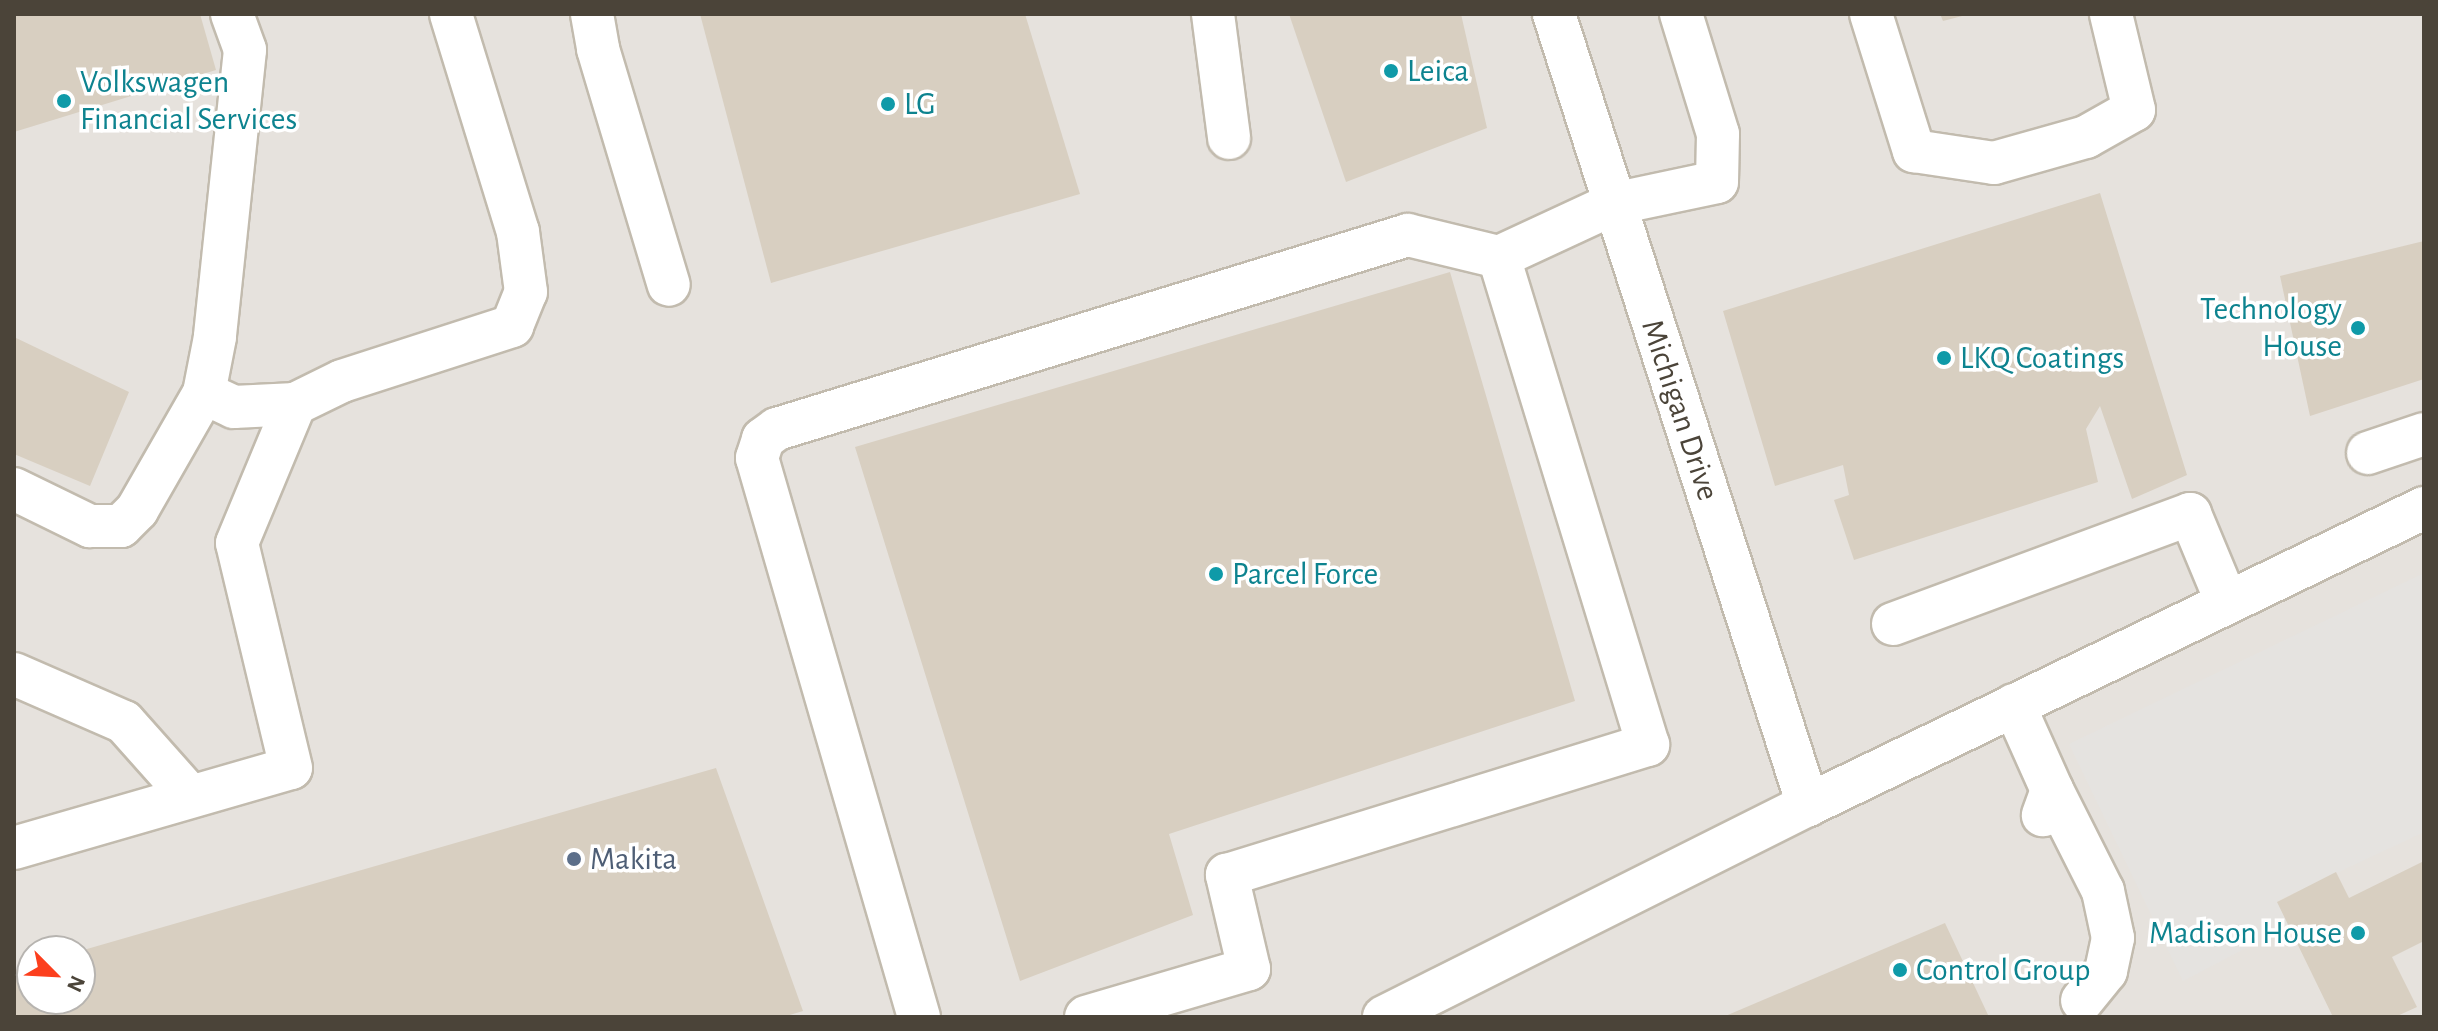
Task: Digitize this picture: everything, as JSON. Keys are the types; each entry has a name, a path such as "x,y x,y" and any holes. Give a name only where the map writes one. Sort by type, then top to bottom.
{"street":[{"path":"14,489 90,526 121,526 137,510 204,393 217,317 245,50 232,14"},
{"path":"204,393 234,407 295,404 342,381 512,326 526,292 518,232 451,14"},
{"path":"592,14 598,49 669,285"},
{"path":"1213,14 1229,138"},
{"name":"Michigan Drive","path":"1554,14 1808,805"},
{"path":"919,1017 757,458 763,439 777,429 1408,235 1499,257 1613,204 1717,182 1718,134 1681,14"},
{"path":"1871,14 1914,151 1994,163 2086,137 2134,110 2111,14"},
{"path":"1086,1017 1249,969 1227,875 1648,745 1499,257"},
{"path":"14,848 291,768 237,543 295,404"},
{"path":"2368,453 2424,434"},
{"path":"1393,1015 1808,805 2424,508"},
{"path":"1893,624 2190,514 2227,603"},
{"path":"14,674 124,722 190,796"},
{"path":"2014,705 2046,806 2103,891 2113,938 2106,971 2082,1001"}],"shaded area":[{"path":"14,14 2424,14 2424,1017 14,1017"},
{"path":"2424,573 2424,832 2277,901 2288,926 2183,981 2069,744"}],"building":[{"name":"Volkswagen Financial Services","path":"14,14 200,14 216,70 14,132"},
{"name":"LG","path":"700,14 1025,14 1080,194 771,283"},
{"name":"Leica","path":"1289,14 1461,14 1487,128 1346,182"},
{"path":"1940,14 1966,14 1966,15 1943,21"},
{"name":"LKQ Coatings","path":"2100,193 2187,475 2132,499 2100,406 2086,429 2098,482 1854,560 1834,500 1849,495 1843,465 1775,486 1723,311"},
{"name":"Technology House","path":"2424,241 2424,379 2310,416 2280,276"},
{"name":"Parcel Force","path":"1450,272 1575,701 1169,834 1193,915 1020,981 855,447"},
{"path":"14,337 129,392 90,486 14,454"},
{"name":"Makita","path":"716,768 803,1011 783,1017 14,1017 16,969 16,1015 96,1015 96,946"},
{"name":"Madison House","path":"2424,861 2424,941 2392,957 2417,1007 2395,1017 2333,1017 2277,902 2336,872 2349,898"},
{"name":"Control Group","path":"1945,923 1989,1017 1723,1017"}],"place":[{"name":"Leica","path":"1391,71"},
{"name":"Volkswagen Financial Services","path":"64,101"},
{"name":"LG","path":"888,104"},
{"name":"Technology House","path":"2358,328"},
{"name":"LKQ Coatings","path":"1944,358"},
{"name":"Parcel Force","path":"1216,574"},
{"name":"Makita","path":"574,859"},
{"name":"Madison House","path":"2358,933"},
{"name":"Control Group","path":"1900,970"}]}
